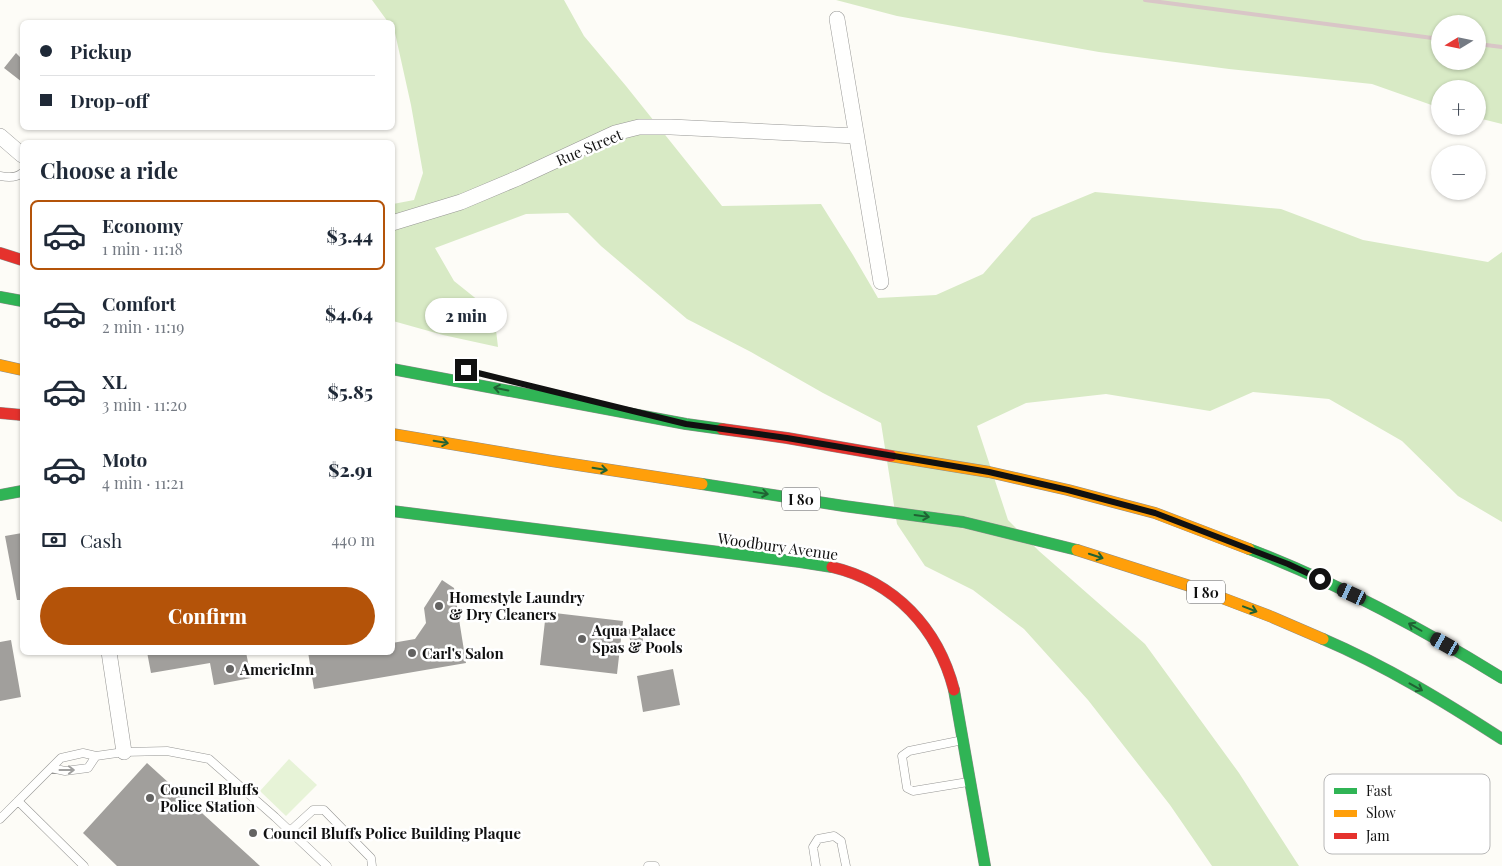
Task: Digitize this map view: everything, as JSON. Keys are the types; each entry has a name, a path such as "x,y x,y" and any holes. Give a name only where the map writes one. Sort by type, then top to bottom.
{"main road":[{"path":"0,254 20,259"},
{"path":"0,297 20,301"},
{"path":"0,365 20,370"},
{"path":"395,370 686,424 797,440 989,472 1155,513 1288,564 1384,610 1460,652 1502,678"},
{"path":"497,377 686,424"},
{"path":"0,413 20,415"},
{"name":"I 80","path":"395,435 844,506 963,522 1080,550 1196,588 1272,617 1358,654 1454,708 1502,739"},
{"path":"430,452 552,461"},
{"path":"0,496 20,491"},
{"name":"Woodbury Avenue","path":"395,511 800,562 834,568 862,577 886,591 912,612 925,627 943,657 951,681 963,740 985,866"}],"street":[{"path":"837,19 881,282"},
{"name":"Rue Street","path":"395,222 460,202 518,178 615,133 639,127 856,136"},
{"path":"0,136 20,153"},
{"path":"109,655 124,752"}],"lane":[{"path":"0,176 6,178 17,177 20,175"},
{"path":"963,740 909,750 902,756 907,788 913,791 970,782"},
{"path":"0,819 61,758 83,753 96,756 124,752 166,751 209,759 327,866"},
{"path":"51,768 65,771 88,768 96,756"},
{"path":"18,801 84,866"},
{"path":"290,831 313,810 324,810 371,858 372,866"},
{"path":"816,866 813,847 818,838 834,836 842,841 846,866"},
{"path":"648,866 655,866"}],"green space":[{"path":"372,0 564,0 584,36 722,206 821,204 878,298 936,295 983,274 1032,218 1095,192 1281,209 1363,240 1488,262 1502,252 1502,522 1458,496 1402,441 1329,399 1253,392 1210,411 1106,394 1026,403 977,426 1008,520 1039,551 1145,644 1239,773 1299,866 1212,866 1170,805 1088,700 1024,629 973,590 925,566 897,524 881,423 687,319 601,246 568,213 526,214 435,248 454,281 494,313 498,347 443,335 395,322 395,204 414,200 423,173 411,105 395,33 395,20 387,20"},
{"path":"836,0 1502,0 1502,124 1486,120 1486,80 1431,80 1431,105 1372,84 1229,69 1099,52 897,16"},
{"path":"289,759 317,785 286,816 260,791"}],"building":[{"path":"16,53 20,57 20,80 4,68"},
{"path":"20,533 20,600 17,600 5,536"},
{"path":"442,580 454,588 466,663 314,689 308,655 395,655 395,642 415,639 426,623 424,608"},
{"name":"Aqua Palace Spas & Pools","path":"546,612 623,621 617,674 540,665"},
{"path":"628,629 644,631 641,653 632,651"},
{"path":"11,640 21,697 0,701 0,642"},
{"name":"AmericInn","path":"148,655 247,655 251,678 214,685 210,663 151,673"},
{"path":"673,669 680,705 643,712 637,676"},
{"name":"Council Bluffs Police Station","path":"147,763 260,866 117,866 83,833"}],"railway":[{"path":"1145,0 1431,38"},
{"path":"1486,45 1502,47"}],"traffic: fast":[{"path":"0,297 20,301"},
{"path":"395,370 686,424 722,429"},
{"path":"702,484 963,522 1077,550"},
{"path":"0,495 20,491"},
{"path":"395,511 832,567"},
{"path":"1249,549 1315,576 1378,607 1502,678"},
{"path":"1323,639 1415,685 1502,739"},
{"path":"954,690 985,866"}],"traffic: slow":[{"path":"0,365 20,370"},
{"path":"395,435 702,484"},
{"path":"891,456 989,472 1068,490 1155,513 1249,549"},
{"path":"1077,550 1196,588 1323,639"}],"traffic: jam":[{"path":"0,253 20,259"},
{"path":"0,413 20,415"},
{"path":"722,429 891,456"},
{"path":"832,567 855,574 875,584 894,596 911,611 937,647 947,668 954,690"}],"place":[{"name":"Homestyle Laundry & Dry Cleaners","path":"439,606"},
{"name":"Aqua Palace Spas & Pools","path":"582,639"},
{"name":"Carl's Salon","path":"412,653"},
{"name":"AmericInn","path":"230,669"},
{"name":"Council Bluffs Police Station","path":"150,798"},
{"name":"Council Bluffs Police Building Plaque","path":"253,833"}],"route":[{"path":"466,370 686,424 787,438 989,472 1068,490 1155,513 1288,564 1320,579"}]}
